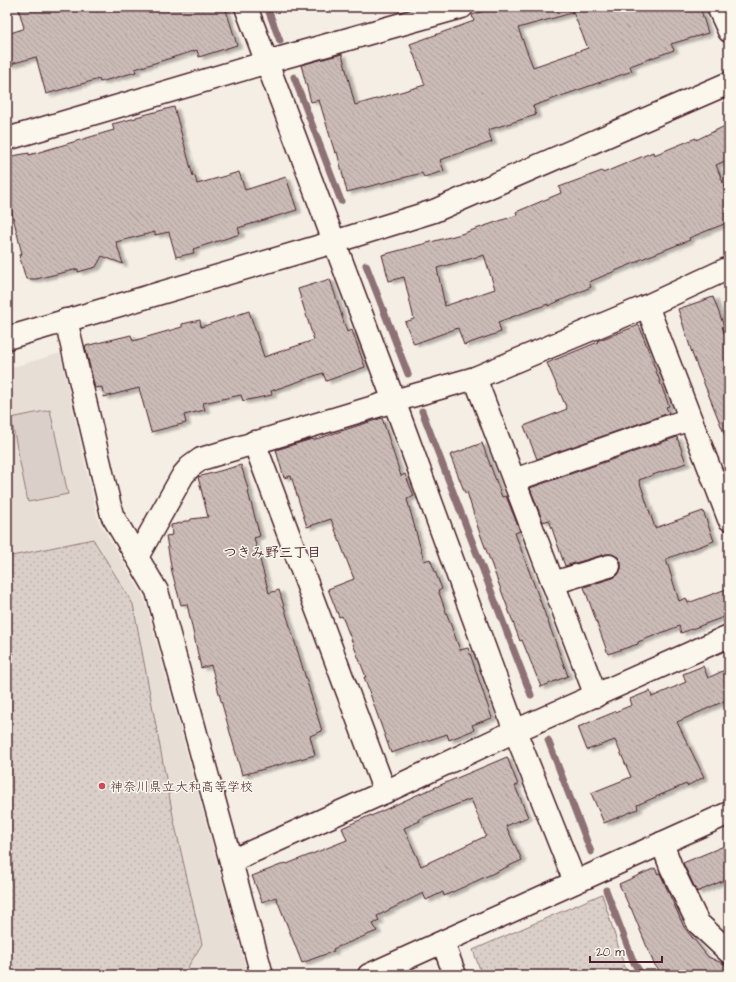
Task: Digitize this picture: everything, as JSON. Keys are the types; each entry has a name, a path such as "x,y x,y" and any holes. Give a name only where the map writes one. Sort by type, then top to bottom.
{"street":[{"path":"246,7 394,401 515,731 575,882"},
{"path":"7,138 462,7"},
{"path":"718,7 729,31"},
{"path":"7,338 334,242 434,211 729,83"},
{"path":"137,557 183,475 190,467 201,459 254,442 475,378 647,306 729,268"},
{"path":"647,306 729,519"},
{"path":"66,320 112,515 157,590 262,975"},
{"path":"475,378 596,696"},
{"path":"514,480 690,419"},
{"path":"254,442 385,792"},
{"path":"553,582 609,566"},
{"path":"231,861 385,792 515,731 729,636"},
{"path":"369,975 729,813"},
{"path":"662,843 671,867 698,923 729,952"},
{"path":"443,943 454,975"}],"shaded area":[{"name":"神奈川県立大和高等学校","path":"60,353 98,520 144,597 248,975 7,975 7,369"},
{"path":"50,410 68,494 28,502 11,418"},
{"name":"神奈川県立大和高等学校","path":"93,539 133,604 174,821 202,944 183,975 7,975 7,557"},
{"path":"602,894 625,968 630,975 482,975 473,950"}],"building":[{"path":"18,7 225,7 237,45 199,57 197,50 135,69 136,72 100,82 99,79 46,94 36,57 7,65 7,34 24,28"},
{"path":"495,7 700,7 708,33 671,44 674,50 630,66 632,71 533,106 536,115 488,130 492,142 440,160 444,171 424,177 422,173 347,192 337,152 335,153 319,100 311,102 301,65 342,54 355,105 425,85 410,44 474,21 472,15","holes":["572,10 588,48 533,67 518,28 572,13"]},
{"path":"174,107 193,176 195,176 197,184 239,172 245,190 286,177 297,210 238,228 240,234 193,249 194,253 176,257 169,232 155,235 155,232 116,242 123,264 102,256 96,267 78,272 78,269 36,279 26,279 19,255 22,254 7,192 7,157 29,153 29,155 114,130 112,124"},
{"path":"729,124 729,159 716,165 729,198 729,222 589,282 591,287 548,306 548,304 498,322 501,332 464,345 458,328 414,344 405,322 414,319 404,277 389,281 382,255 461,234 517,215 516,212 561,193 559,187 602,171 603,173 653,152 654,155 696,138 696,140","holes":["484,255 495,289 445,306 437,268"]},
{"path":"330,279 347,332 352,330 365,367 326,381 323,373 271,391 272,395 243,401 241,395 203,403 205,410 184,415 186,423 151,432 139,388 104,397 102,387 95,388 85,346 131,335 133,341 182,327 182,324 200,320 201,327 249,311 264,357 314,340 298,289"},
{"path":"713,297 724,326 722,327 729,345 729,443 693,356 678,309"},
{"path":"639,325 669,406 666,407 669,413 537,459 524,426 567,409 547,363 598,342 597,341"},
{"path":"382,418 401,476 405,474 414,496 407,499 424,561 430,559 442,589 438,590 460,650 468,648 492,718 472,725 474,730 449,740 447,734 391,753 364,677 366,677 342,616 339,617 328,589 354,579 331,519 307,527 291,476 284,478 276,450"},
{"path":"677,437 686,463 639,480 655,528 703,511 714,541 666,559 679,601 686,598 688,603 729,588 729,615 681,633 679,626 638,642 638,644 608,654 584,587 618,575 621,569 621,562 618,557 612,554 606,554 565,566 549,520 543,522 530,488"},
{"path":"482,443 502,497 506,496 520,531 515,533 568,676 541,687 522,640 520,641 478,528 467,492 465,493 450,455"},
{"path":"241,465 260,536 254,538 269,593 279,590 322,731 310,736 315,755 242,775 211,665 201,668 187,604 181,605 172,572 166,536 172,535 171,525 184,521 190,521 191,519 208,517 198,477"},
{"path":"703,666 708,678 729,668 729,699 677,722 704,777 687,786 686,784 637,805 638,809 604,823 591,793 631,777 615,740 587,750 578,727 632,705 630,699 650,691 652,697 686,682 683,674"},
{"path":"507,757 518,785 515,786 528,817 506,826 522,860 444,896 443,892 426,900 423,893 377,916 379,921 373,924 377,931 333,949 334,951 302,963 276,897 262,902 252,876 347,840 342,828","holes":["471,799 486,836 421,866 404,828 420,821 419,819"]},
{"path":"729,844 729,878 697,892 683,863"},
{"path":"655,868 658,874 660,873 684,927 708,957 729,966 729,975 663,975 654,964 631,908 619,884"}],"waterway":[{"path":"267,7 280,41"},
{"path":"294,77 341,201"},
{"path":"366,265 408,374"},
{"path":"422,411 531,695"},
{"path":"548,740 591,852"},
{"path":"606,890 634,963 642,975"}],"place":[{"name":"神奈川県立大和高等学校","path":"102,786"}],"district":[{"name":"つきみ野三丁目","path":"272,552"}]}
